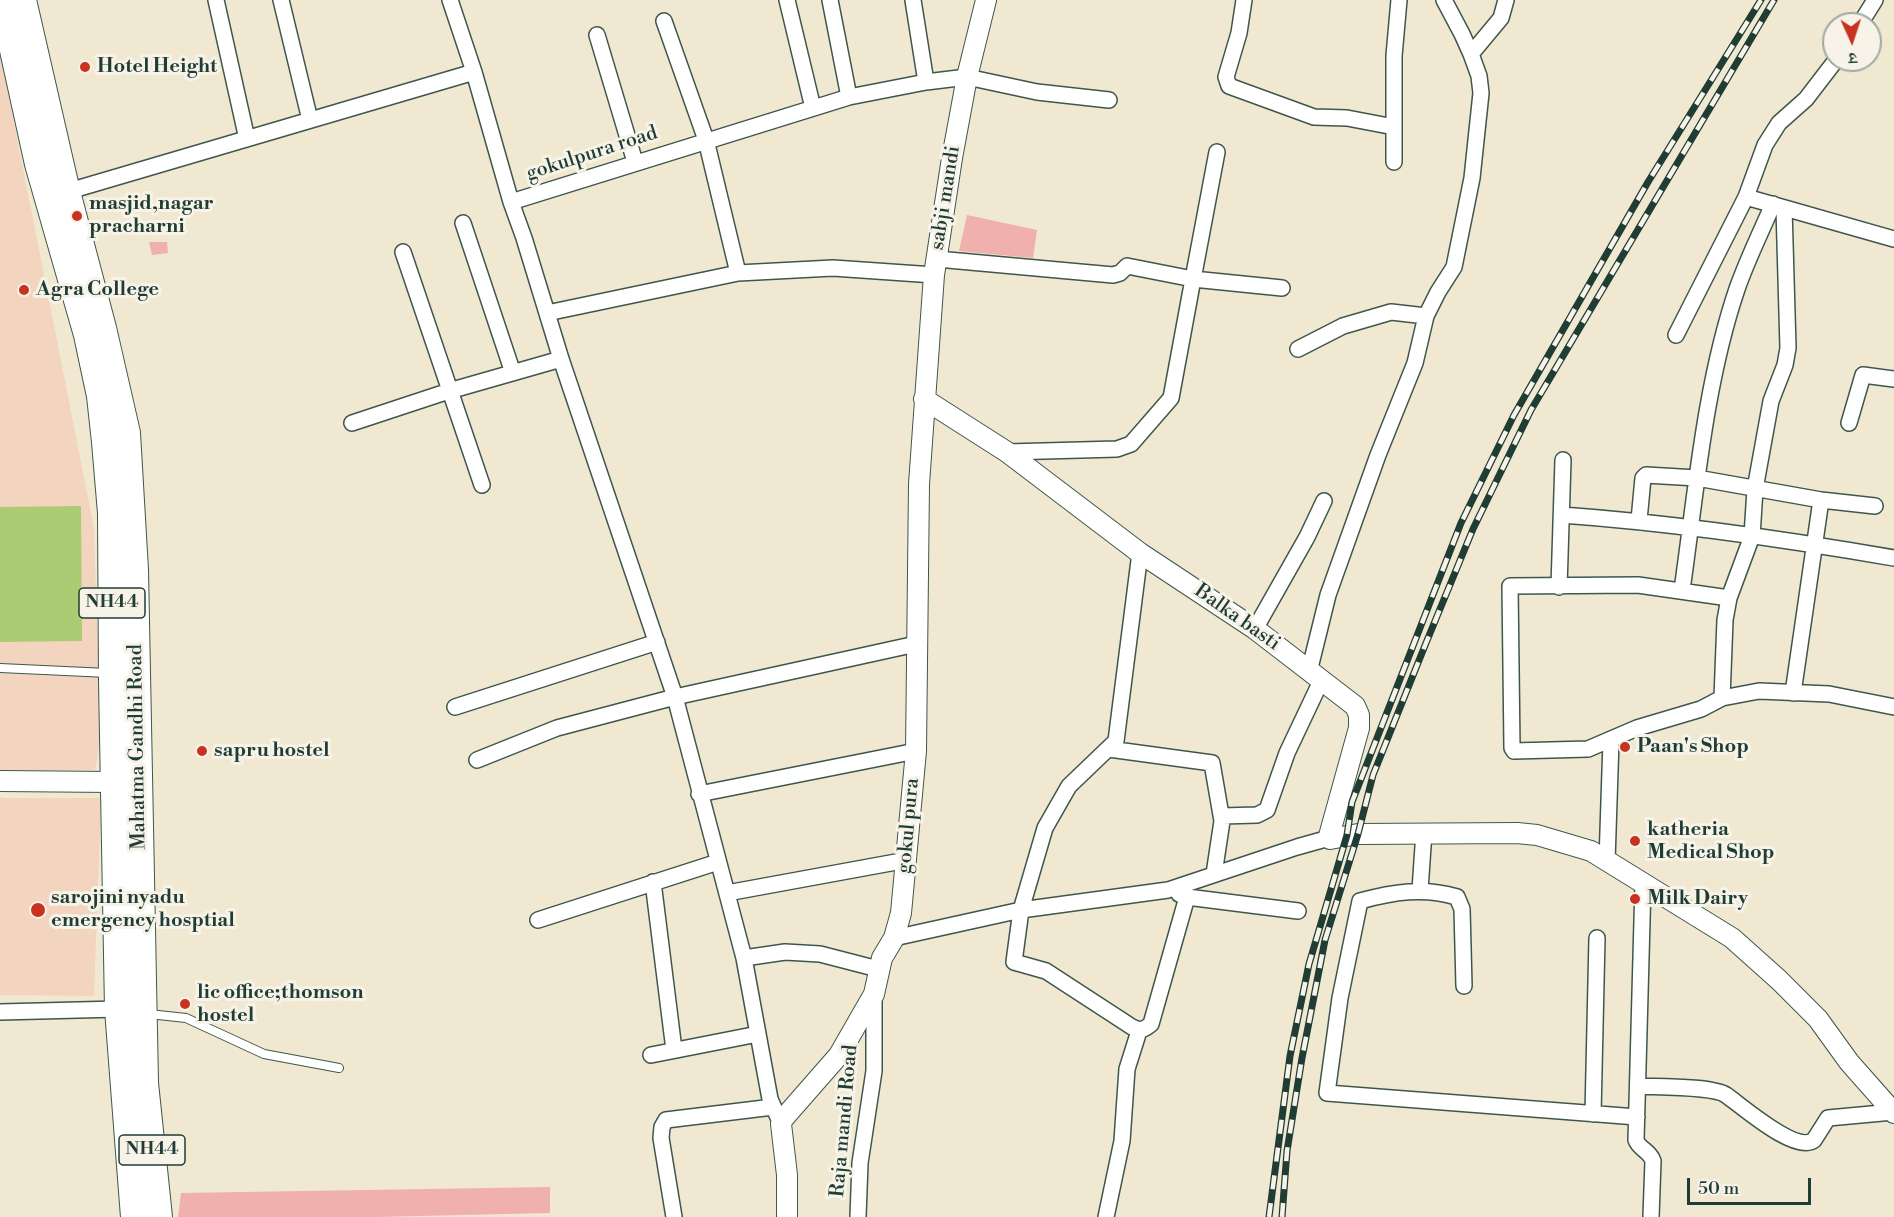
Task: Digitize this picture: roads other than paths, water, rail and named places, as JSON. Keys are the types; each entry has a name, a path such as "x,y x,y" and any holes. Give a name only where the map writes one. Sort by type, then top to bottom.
{"highway":[{"name":"Mahatma Gandhi Road","path":"2,0 38,164 58,194 103,328 127,433 135,570 145,1083 159,1217"},
{"name":"Mahatma Gandhi Road","path":"23,0 58,194 100,396 111,513 118,1009 134,1217"}],"street":[{"path":"216,0 247,139"},
{"path":"281,0 310,120"},
{"name":"gokulpura road","path":"450,0 474,72 511,202 849,97 926,82 968,77 1037,92 1109,100"},
{"path":"787,0 813,108"},
{"path":"830,0 849,97"},
{"path":"913,0 926,82"},
{"name":"sabji mandi","path":"924,399 936,267 952,158 986,0"},
{"path":"1244,0 1239,33 1226,77 1229,86 1314,117 1347,118 1394,127"},
{"path":"1394,162 1394,56 1400,0"},
{"path":"1222,816 1257,815 1267,810 1315,676 1328,595 1378,455 1415,363 1426,316 1454,267 1472,178 1481,93 1479,76 1471,54 1444,0"},
{"path":"1493,28 1506,0"},
{"path":"1471,54 1518,0"},
{"path":"664,21 706,140 738,273"},
{"path":"597,35 635,162"},
{"path":"58,194 474,72"},
{"path":"1676,335 1749,189 1766,145 1779,123 1806,99 1827,72"},
{"path":"1006,452 1117,449 1131,444 1171,398 1217,152"},
{"path":"1749,189 1779,206 1894,239"},
{"path":"511,202 561,359 675,697 744,958 767,1086 777,1115 787,1175 787,1217"},
{"path":"1682,590 1697,478 1717,363 1737,288 1779,206"},
{"path":"1722,698 1725,620 1730,598 1752,536 1755,489 1771,401 1785,365 1788,348 1779,206"},
{"path":"463,223 513,373"},
{"path":"403,252 482,485"},
{"path":"547,313 738,273 833,268 936,267 1113,275 1120,273 1127,266 1193,279 1282,288"},
{"path":"1298,349 1343,326 1391,312 1426,316"},
{"path":"352,423 449,391 561,359"},
{"path":"1849,423 1863,375 1894,379"},
{"name":"Balka basti","path":"924,399 1006,452 1140,553 1255,629 1358,710 1359,721 1329,838"},
{"name":"gokul pura","path":"777,1115 783,1119 839,1055 874,994 878,969 886,949 894,938 901,913 915,751 919,484 924,399"},
{"path":"1559,587 1563,460"},
{"path":"1639,520 1645,475 1697,478 1821,500 1875,506"},
{"path":"1793,693 1821,500"},
{"path":"1255,629 1307,537 1324,501"},
{"path":"1562,515 1639,520 1815,544 1894,558"},
{"path":"1140,553 1117,736 1109,749 1069,786 1046,828 1021,910 1014,962 1046,971 1139,1031 1146,1029 1151,1024 1187,897"},
{"path":"1730,598 1638,585 1511,586 1512,748 1514,751 1588,749 1637,728 1701,709 1722,698 1760,691 1829,694 1894,707"},
{"path":"455,707 657,642"},
{"path":"477,760 556,728 675,697 916,644"},
{"path":"1607,861 1611,741"},
{"path":"1109,749 1212,763 1222,816 1214,874"},
{"path":"699,794 915,751"},
{"path":"0,781 114,782"},
{"path":"1420,890 1424,832"},
{"path":"894,938 1021,910 1168,890 1329,838 1358,834 1424,832 1537,835 1591,851 1732,938 1779,980 1818,1020 1849,1062 1894,1112"},
{"path":"727,893 907,860"},
{"path":"538,920 718,862"},
{"path":"653,882 674,1050"},
{"path":"1643,884 1637,1142 1650,1154 1653,1161 1651,1217"},
{"path":"1168,890 1187,897 1298,911"},
{"path":"1464,986 1460,900 1453,895 1420,890 1391,892 1360,901 1340,998 1327,1093 1637,1118"},
{"path":"1593,1114 1597,938"},
{"path":"744,958 785,952 820,954 878,969"},
{"name":"Raja mandi Road","path":"858,1217 860,1163 874,1071 874,994"},
{"path":"0,1012 118,1009"},
{"path":"1106,1217 1122,1141 1127,1069 1139,1031"},
{"path":"651,1055 758,1034"},
{"path":"1638,1086 1722,1093 1770,1128 1802,1143 1811,1143 1828,1118 1894,1112"},
{"path":"674,1217 661,1138 662,1126 666,1120 777,1115"}],"lane":[{"path":"0,668 112,673"},
{"path":"144,1014 186,1018 264,1054 339,1068"}],"railway":[{"path":"1269,1217 1290,1056 1309,964 1347,835 1352,802 1461,523 1514,415 1648,182 1761,0"},
{"path":"1282,1217 1287,1151 1325,940 1358,834 1373,775 1426,643 1473,529 1531,410 1774,0"}],"place":[{"name":"Hotel Height","path":"85,67"},
{"name":"masjid,nagar pracharni","path":"77,216"},
{"name":"Agra College","path":"24,290"},
{"name":"Paan's Shop","path":"1625,747"},
{"name":"sapru hostel","path":"202,751"},
{"name":"katheria Medical Shop","path":"1635,841"},
{"name":"Milk Dairy","path":"1635,899"},
{"name":"sarojini nyadu emergency hosptial","path":"38,910"},
{"name":"lic office;thomson hostel","path":"185,1004"}]}
